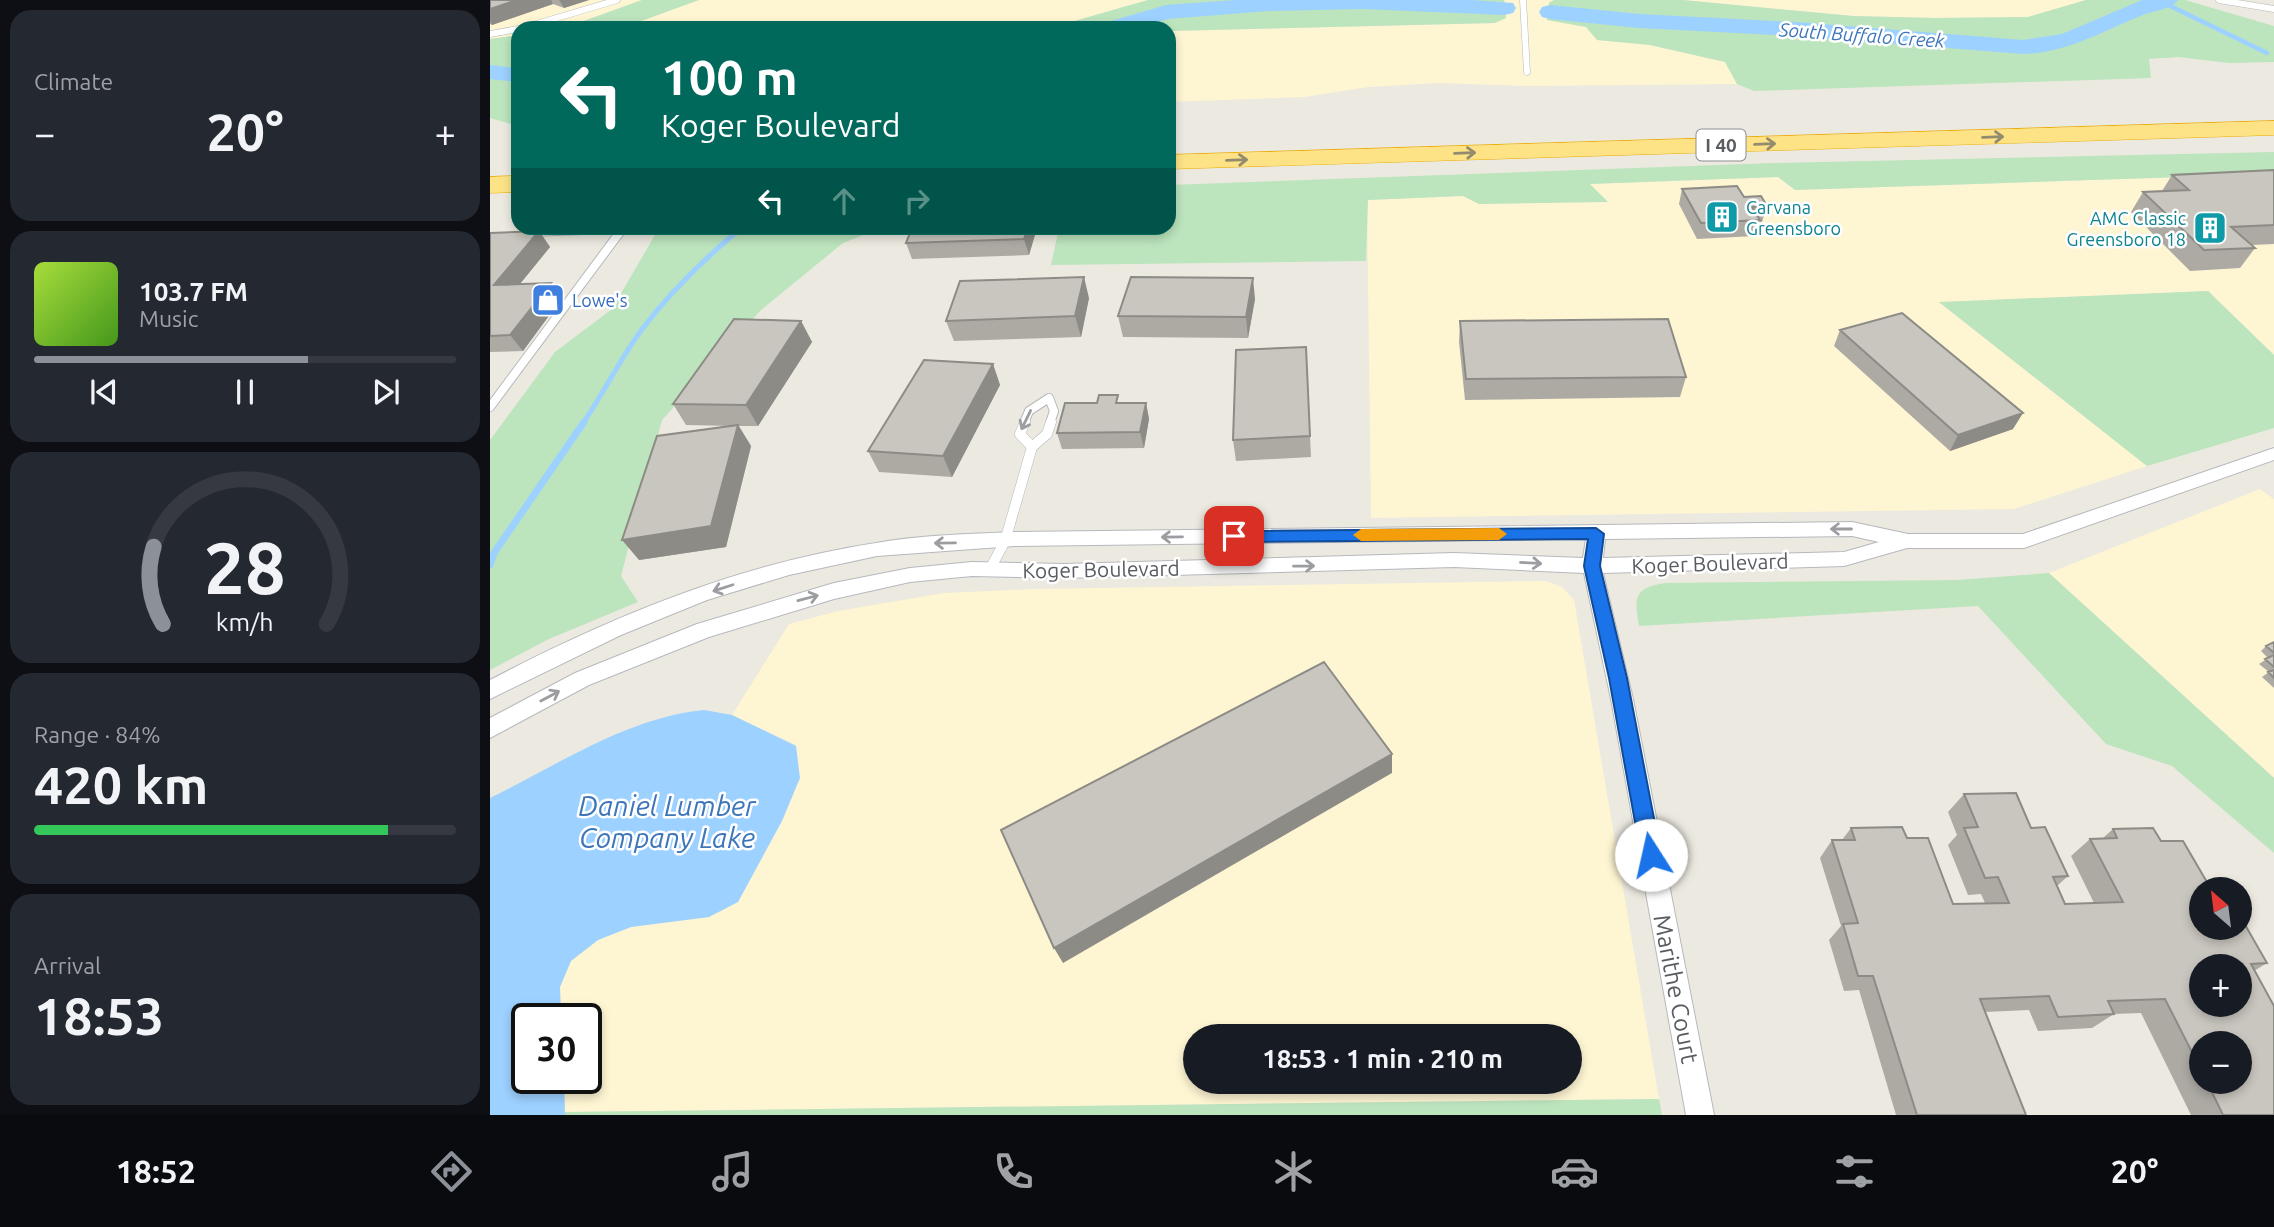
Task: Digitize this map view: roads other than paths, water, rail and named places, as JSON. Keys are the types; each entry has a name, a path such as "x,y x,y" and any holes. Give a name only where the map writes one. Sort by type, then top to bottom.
{"highway":[{"name":"I 40","path":"1176,162 2274,128"},
{"path":"490,185 511,184"}],"street":[{"name":"Koger Boulevard","path":"490,690 617,628 694,597 833,557 919,543 1852,529 1908,541 2024,541 2274,454"},
{"name":"Marithe Court","path":"1596,534 1592,566 1622,699 1700,1115"},
{"name":"Koger Boulevard","path":"490,729 583,679 704,630 834,591 910,575 990,569 1064,571 1454,560 1592,566 1844,559 1908,541"}],"lane":[{"path":"546,21 617,0"},
{"path":"1523,0 1527,72"},
{"path":"2219,0 2274,9"},
{"path":"490,34 511,30"},
{"path":"490,407 618,235"},
{"path":"990,569 1005,541 1032,447 1047,434 1054,411 1049,398 1029,411 1020,434 1032,447"}],"water":[{"name":"Daniel Lumber Company Lake","path":"704,710 732,715 796,746 800,778 782,821 738,902 709,917 631,927 598,940 571,961 560,987 561,1003 511,1003 511,1094 564,1094 565,1115 490,1115 490,798 620,732 675,715"}],"waterway":[{"name":"South Buffalo Creek","path":"1550,12 1639,21 1797,29 2023,47 2050,45 2070,39 2167,0"},
{"path":"2160,1 2267,53"},
{"name":"South Buffalo Creek","path":"1136,21 1166,12 1268,4 1362,2 1505,8"},
{"name":"South Buffalo Creek","path":"490,72 511,74"},
{"path":"583,423 632,343 651,318 688,277 733,235"},
{"path":"490,565 494,553 584,422"}],"place":[{"name":"Carvana Greensboro","path":"1722,217"},
{"name":"AMC Classic Greensboro 18","path":"2210,228"},
{"name":"Lowe's","path":"548,300"}]}
